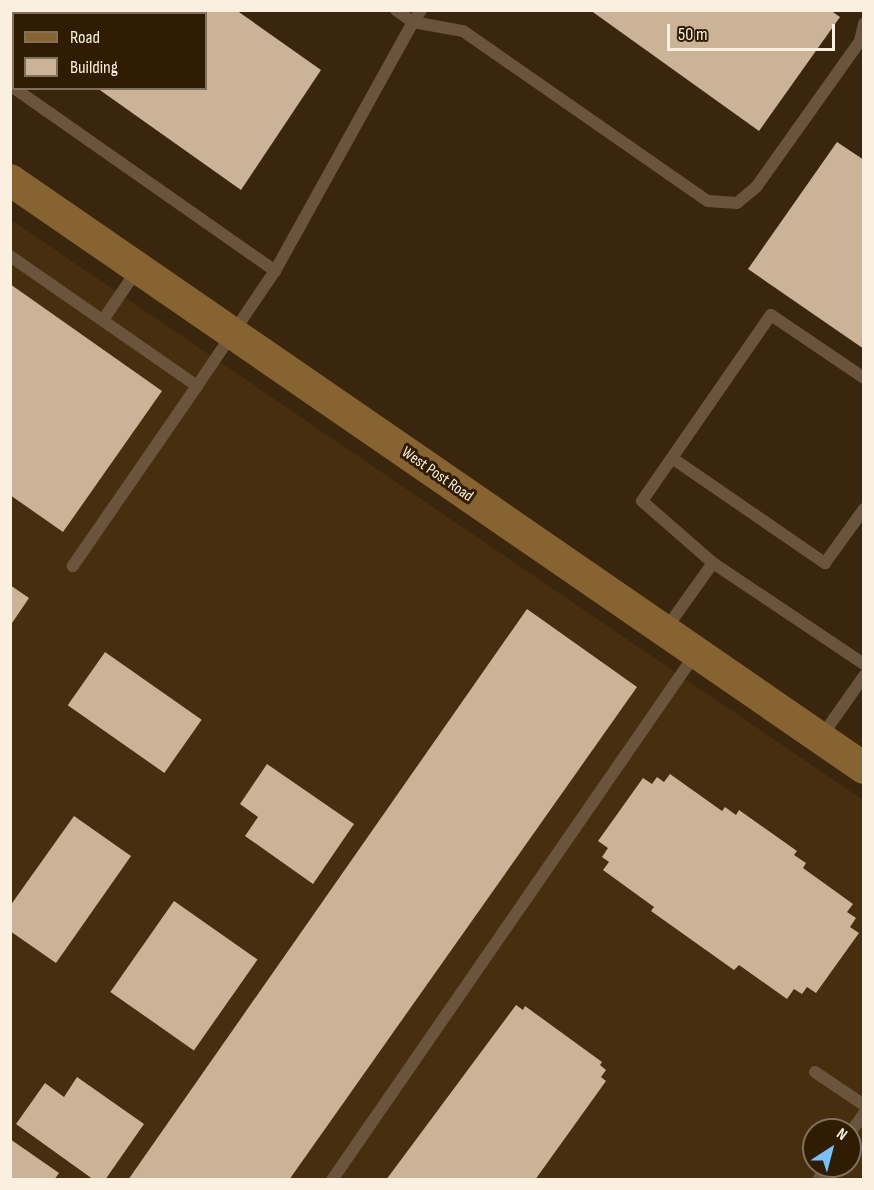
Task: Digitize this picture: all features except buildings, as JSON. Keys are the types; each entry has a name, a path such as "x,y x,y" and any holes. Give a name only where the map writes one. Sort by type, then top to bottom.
{"street":[{"name":"West Post Road","path":"10,180 864,768"}],"lane":[{"path":"396,10 413,22 463,31 708,201 736,203 757,186 860,41 864,23"},
{"path":"73,566 275,271 421,10"},
{"path":"16,90 275,271"},
{"path":"10,256 197,387"},
{"path":"103,320 138,268"},
{"path":"864,378 771,315 642,501 713,562 864,664"},
{"path":"672,458 825,563 864,509"},
{"path":"664,631 713,562"},
{"path":"332,1179 696,653"},
{"path":"820,738 864,676"},
{"path":"815,1072 864,1105"}],"shaded area":[{"path":"10,219 863,800 863,1179 11,1179"}]}
